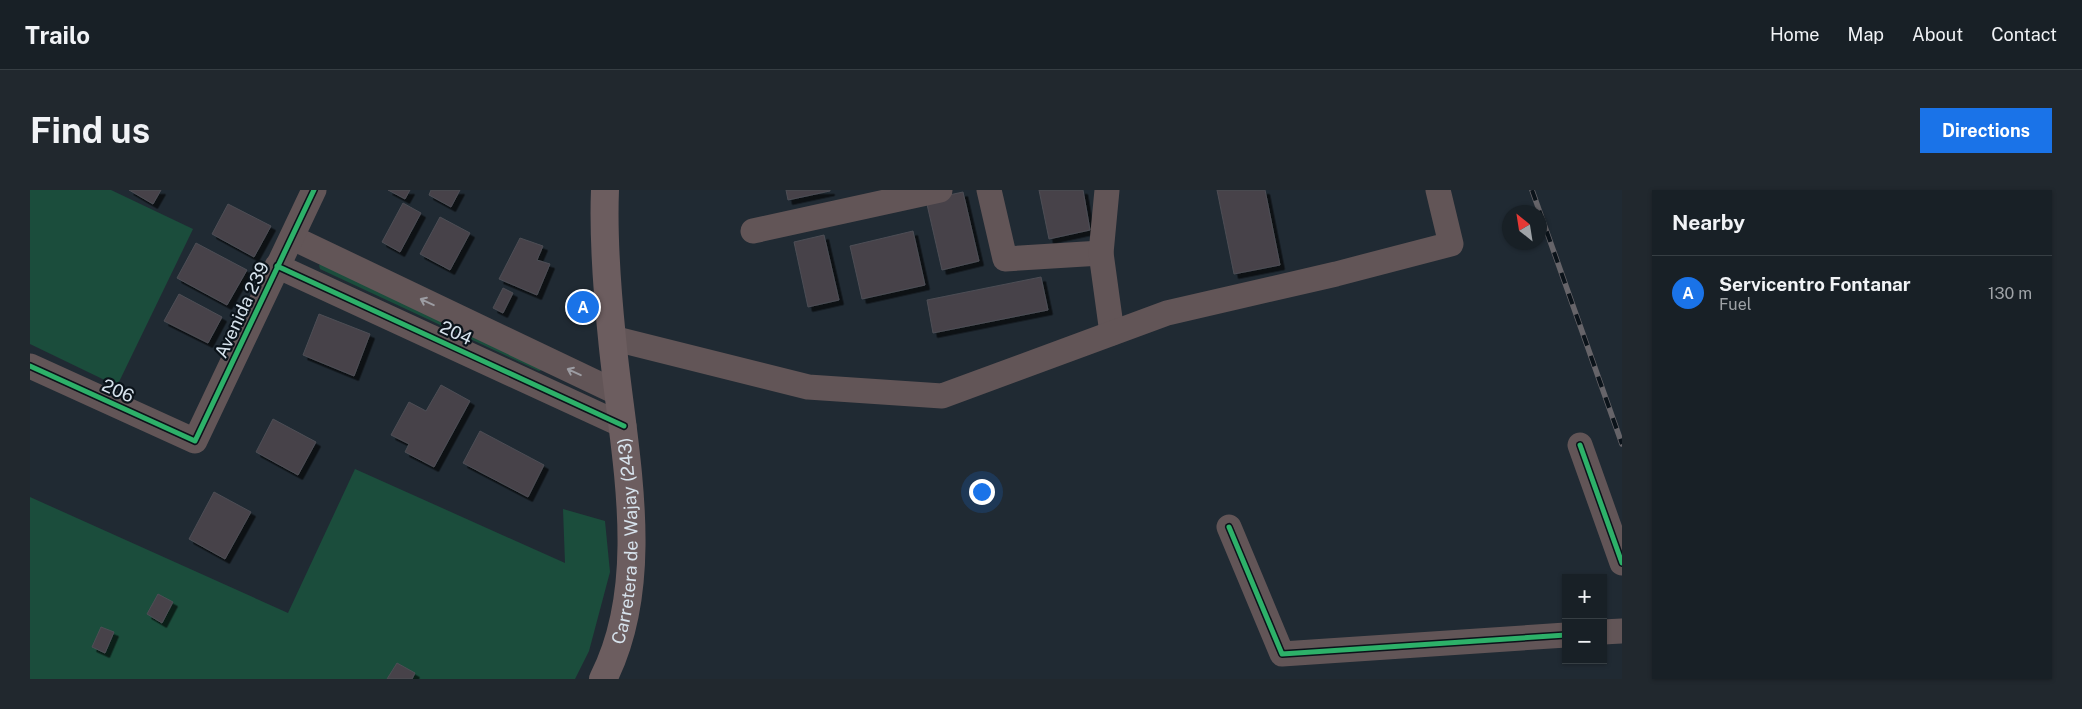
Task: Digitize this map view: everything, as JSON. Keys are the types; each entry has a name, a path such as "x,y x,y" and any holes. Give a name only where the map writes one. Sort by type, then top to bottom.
{"main road":[{"name":"Carretera de Wajay (243)","path":"604,679 614,657 625,617 630,571 630,523 624,426 618,393 606,262 605,190"}],"street":[{"name":"Avenida 239","path":"195,441 277,266 293,238 314,190"},
{"path":"753,231 940,190"},
{"path":"989,190 1005,259 1101,253"},
{"path":"1108,190 1101,253 1112,333"},
{"path":"612,338 808,386 942,396 1167,313 1336,274 1451,244 1438,190"},
{"name":"204","path":"293,238 618,393"},
{"name":"204","path":"277,266 624,426"},
{"name":"206","path":"30,366 195,441"},
{"path":"1580,445 1622,563"},
{"path":"1229,527 1282,654 1562,635"},
{"path":"1607,632 1622,631"}],"green space":[{"path":"30,190 111,190 193,229 117,386 30,344"},
{"path":"322,264 542,370 539,371 320,269 319,265"},
{"path":"355,469 565,563 563,509 605,521 610,572 589,651 575,679 30,679 30,497 288,613"}],"building":[{"path":"129,190 161,190 153,204"},
{"path":"388,190 410,190 405,199"},
{"path":"431,190 460,190 451,207 429,195"},
{"path":"786,190 830,190 830,191 788,200"},
{"path":"1039,190 1083,190 1090,230 1049,239"},
{"path":"1217,190 1265,190 1280,265 1234,274"},
{"path":"963,192 979,261 942,270 926,200"},
{"path":"403,203 421,213 400,252 382,242"},
{"path":"228,204 271,226 254,257 212,234"},
{"path":"440,217 470,233 450,270 420,254"},
{"path":"913,231 925,285 862,299 850,246"},
{"path":"824,235 839,300 808,307 794,242"},
{"path":"520,238 543,246 537,260 550,264 537,295 499,279"},
{"path":"196,243 247,270 227,305 177,278"},
{"path":"1041,277 1048,310 933,333 927,300"},
{"path":"503,288 513,293 503,313 493,308"},
{"path":"179,294 222,317 208,343 164,321"},
{"path":"319,314 370,334 354,376 303,355"},
{"path":"441,385 470,401 434,467 405,452 409,444 391,435 409,402 426,411"},
{"path":"273,419 316,442 298,475 256,452"},
{"path":"480,431 544,465 528,497 463,463"},
{"path":"214,492 251,512 225,559 189,539"},
{"path":"158,594 173,602 162,623 147,614"},
{"path":"101,627 114,632 105,653 92,647"},
{"path":"397,663 415,673 412,679 387,679"}],"railway":[{"path":"1532,190 1622,444"}],"cycle path":[{"path":"30,366 195,441 314,190"},
{"path":"277,266 624,426"},
{"path":"1580,445 1622,563"},
{"path":"1229,527 1282,654 1562,635"}],"place":[{"name":"Servicentro Fontanar","path":"583,307"}]}
